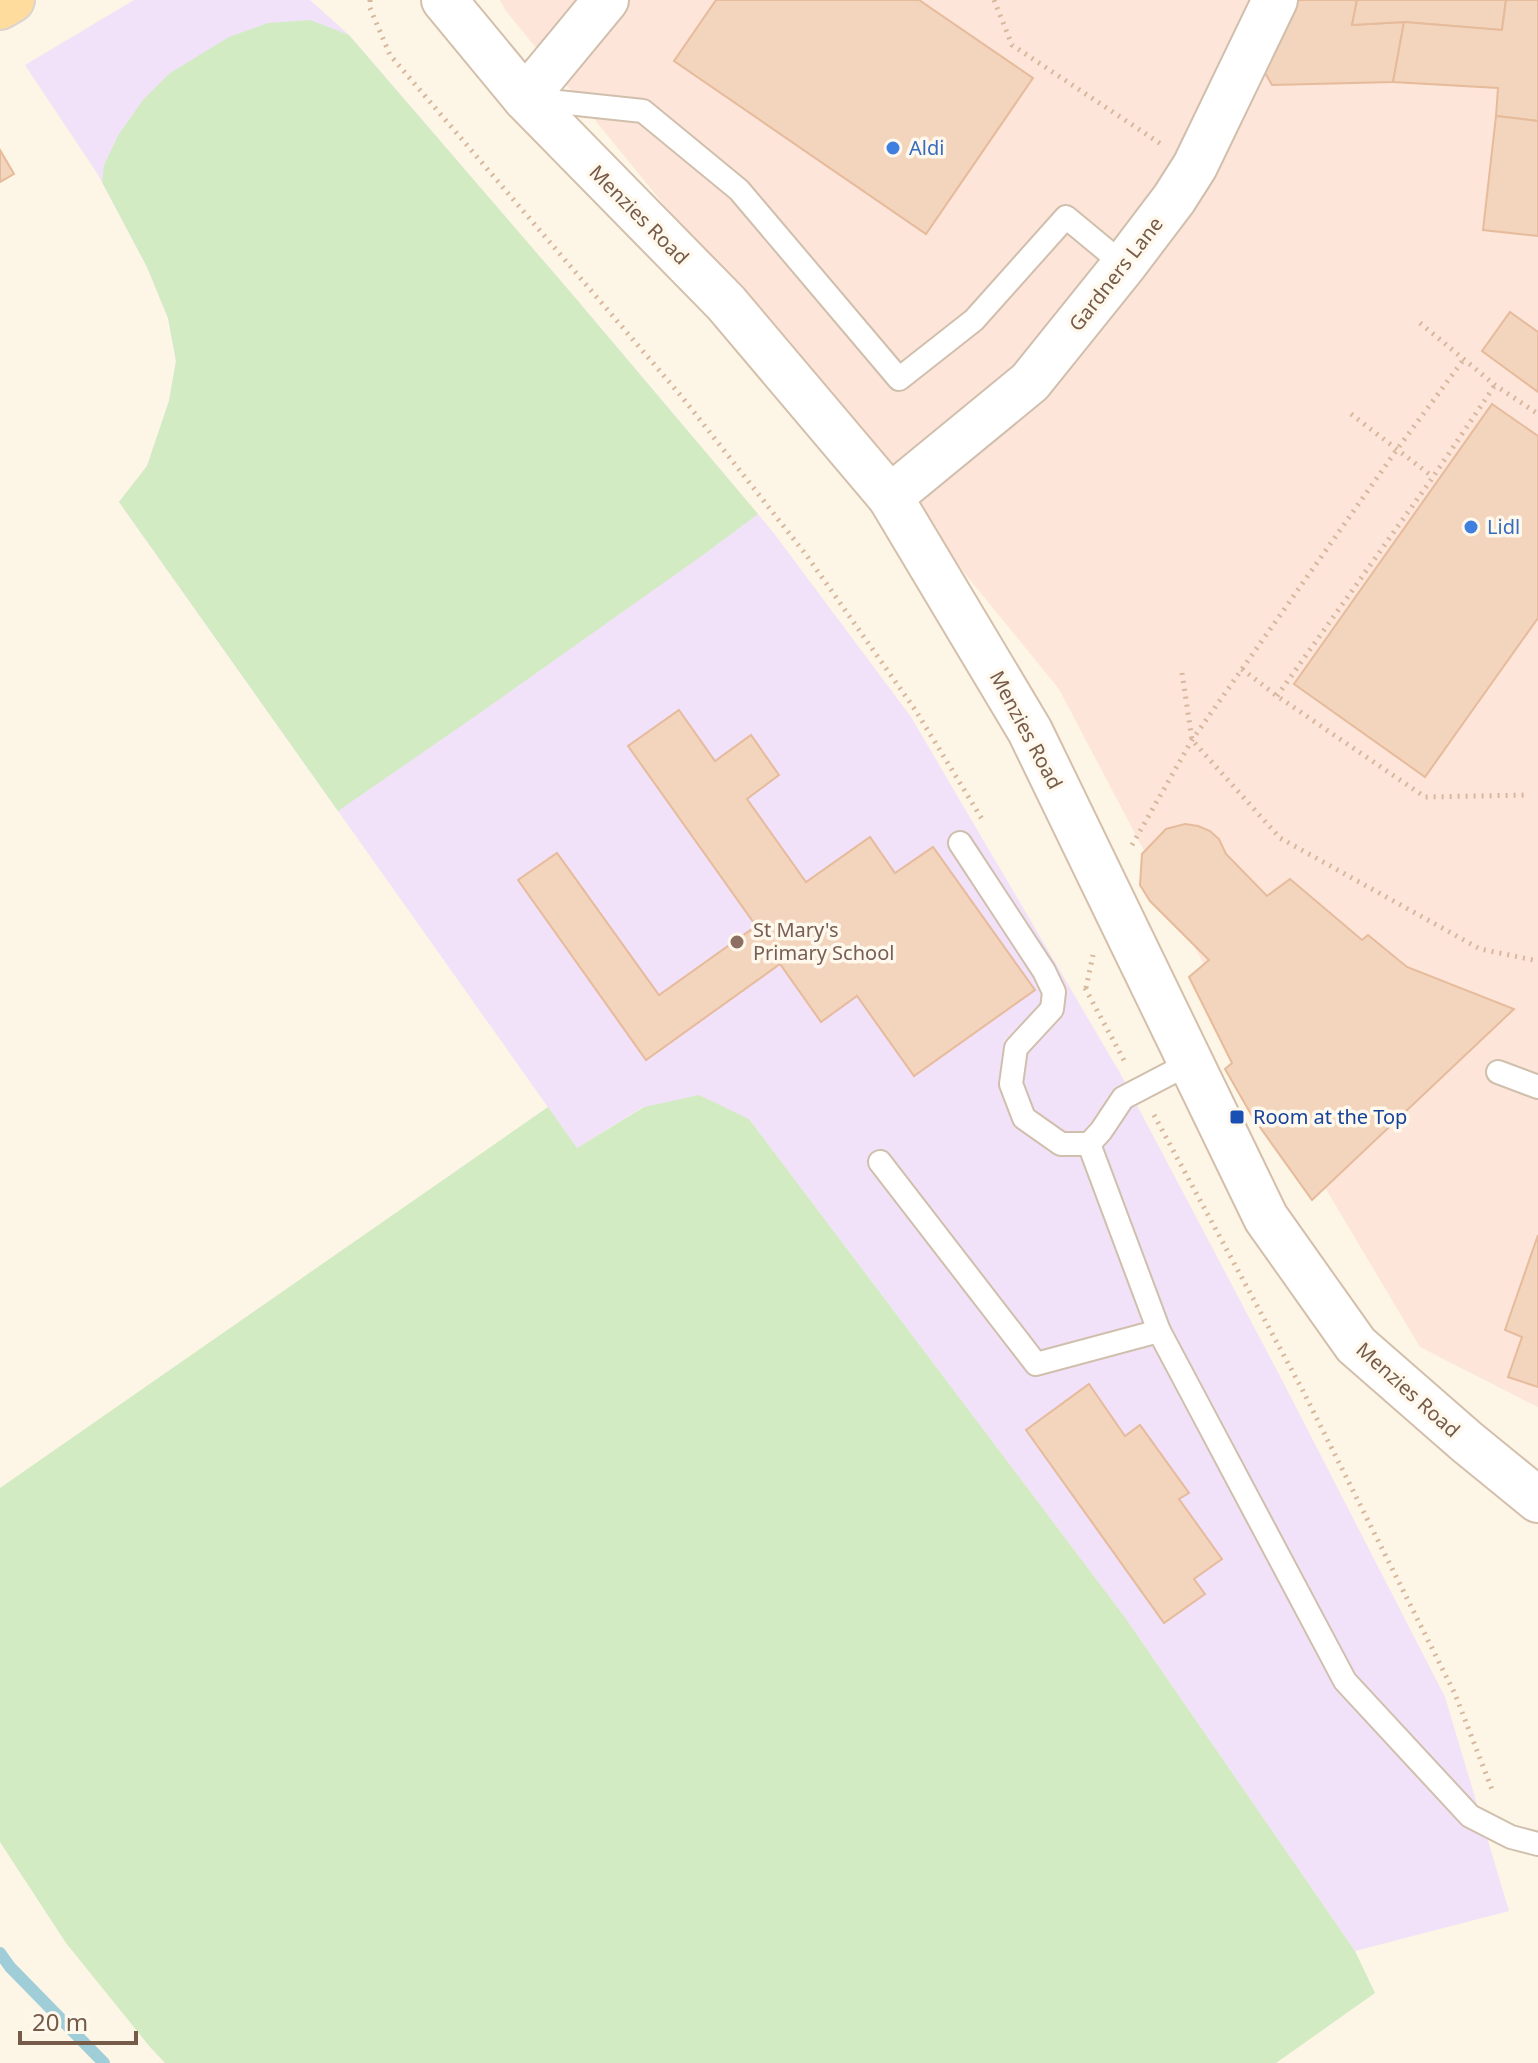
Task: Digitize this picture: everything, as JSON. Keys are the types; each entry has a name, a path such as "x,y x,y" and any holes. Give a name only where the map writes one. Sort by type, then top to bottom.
{"main road":[{"path":"0,7 12,0"}],"street":[{"name":"Menzies Road","path":"444,0 525,98 726,303 890,497 1030,731 1266,1218 1356,1345 1538,1500"},
{"path":"525,98 606,0"},
{"name":"Gardners Lane","path":"890,497 1030,382 1124,265 1195,166 1275,0"}],"lane":[{"path":"525,98 643,111 739,190 899,379 974,320 1066,217 1124,265"},
{"path":"960,843 1044,971 1054,992 1052,1009 1016,1048 1011,1084 1024,1118 1061,1144 1089,1144 1123,1098 1190,1063"},
{"path":"1498,1072 1538,1087"},
{"path":"1089,1144 1159,1331 1345,1681 1470,1816 1511,1837 1538,1844"},
{"path":"880,1162 1036,1364 1159,1331"}],"path":[{"path":"994,0 1012,45 1195,166"},
{"path":"1420,323 1495,385 1538,414"},
{"path":"1192,740 1464,359"},
{"path":"1277,696 1495,385"},
{"path":"1351,414 1433,477"},
{"path":"1242,669 1425,797 1529,795"},
{"path":"1182,673 1192,740 1280,838 1480,949 1538,961"}],"shaded area":[{"name":"St Mary's Primary School","path":"134,0 310,0 349,35 773,532 911,717 1120,1073 1445,1697 1509,1911 1355,1951 1124,1616 749,1119 643,1107 577,1148 119,502 147,466 169,401 176,361 168,318 147,267 97,173 25,65"},
{"path":"500,0 1538,0 1538,1407 1420,1347 1292,1132 1059,689"}],"green space":[{"path":"310,20 349,35 758,514 338,811 119,502 147,466 169,401 176,361 168,318 147,267 102,182 104,165 119,134 143,100 170,73 229,37 268,23"},
{"path":"699,1095 749,1119 1124,1616 1355,1951 1375,1993 1276,2063 165,2063 66,1943 0,1842 0,1488 548,1107 577,1148 644,1107"}],"building":[{"name":"Aldi","path":"716,0 919,0 1033,78 926,234 674,61"},
{"path":"1289,0 1357,0 1352,25 1404,22 1393,82 1272,85 1257,59"},
{"path":"1357,0 1506,0 1502,30 1404,22 1352,25"},
{"path":"1506,0 1538,0 1538,121 1496,116 1498,88 1393,82 1404,22 1502,30"},
{"path":"1496,116 1538,121 1538,236 1483,230"},
{"path":"0,150 14,174 0,182"},
{"path":"1510,312 1538,332 1538,392 1482,351"},
{"name":"Lidl","path":"1492,404 1538,436 1538,618 1425,777 1294,684"},
{"path":"679,710 715,761 751,735 779,775 747,799 806,882 870,837 895,873 933,847 1035,990 914,1076 857,996 821,1022 780,964 646,1060 518,880 557,853 659,995 756,926 628,746"},
{"path":"1185,824 1210,831 1219,839 1226,854 1267,896 1290,879 1362,940 1368,935 1407,967 1514,1009 1312,1200 1252,1116 1225,1069 1232,1063 1189,977 1209,960 1150,901 1140,885 1142,854 1166,829"},
{"path":"1538,1235 1538,1387 1508,1377 1522,1337 1505,1330"},
{"path":"1089,1384 1125,1436 1140,1425 1189,1493 1179,1499 1222,1559 1194,1579 1205,1594 1164,1623 1026,1430"}],"waterway":[{"path":"0,1953 104,2063"}],"place":[{"name":"Aldi","path":"893,148"},
{"name":"Lidl","path":"1471,527"},
{"name":"St Mary's Primary School","path":"737,942"},
{"name":"Room at the Top","path":"1237,1117"}]}
